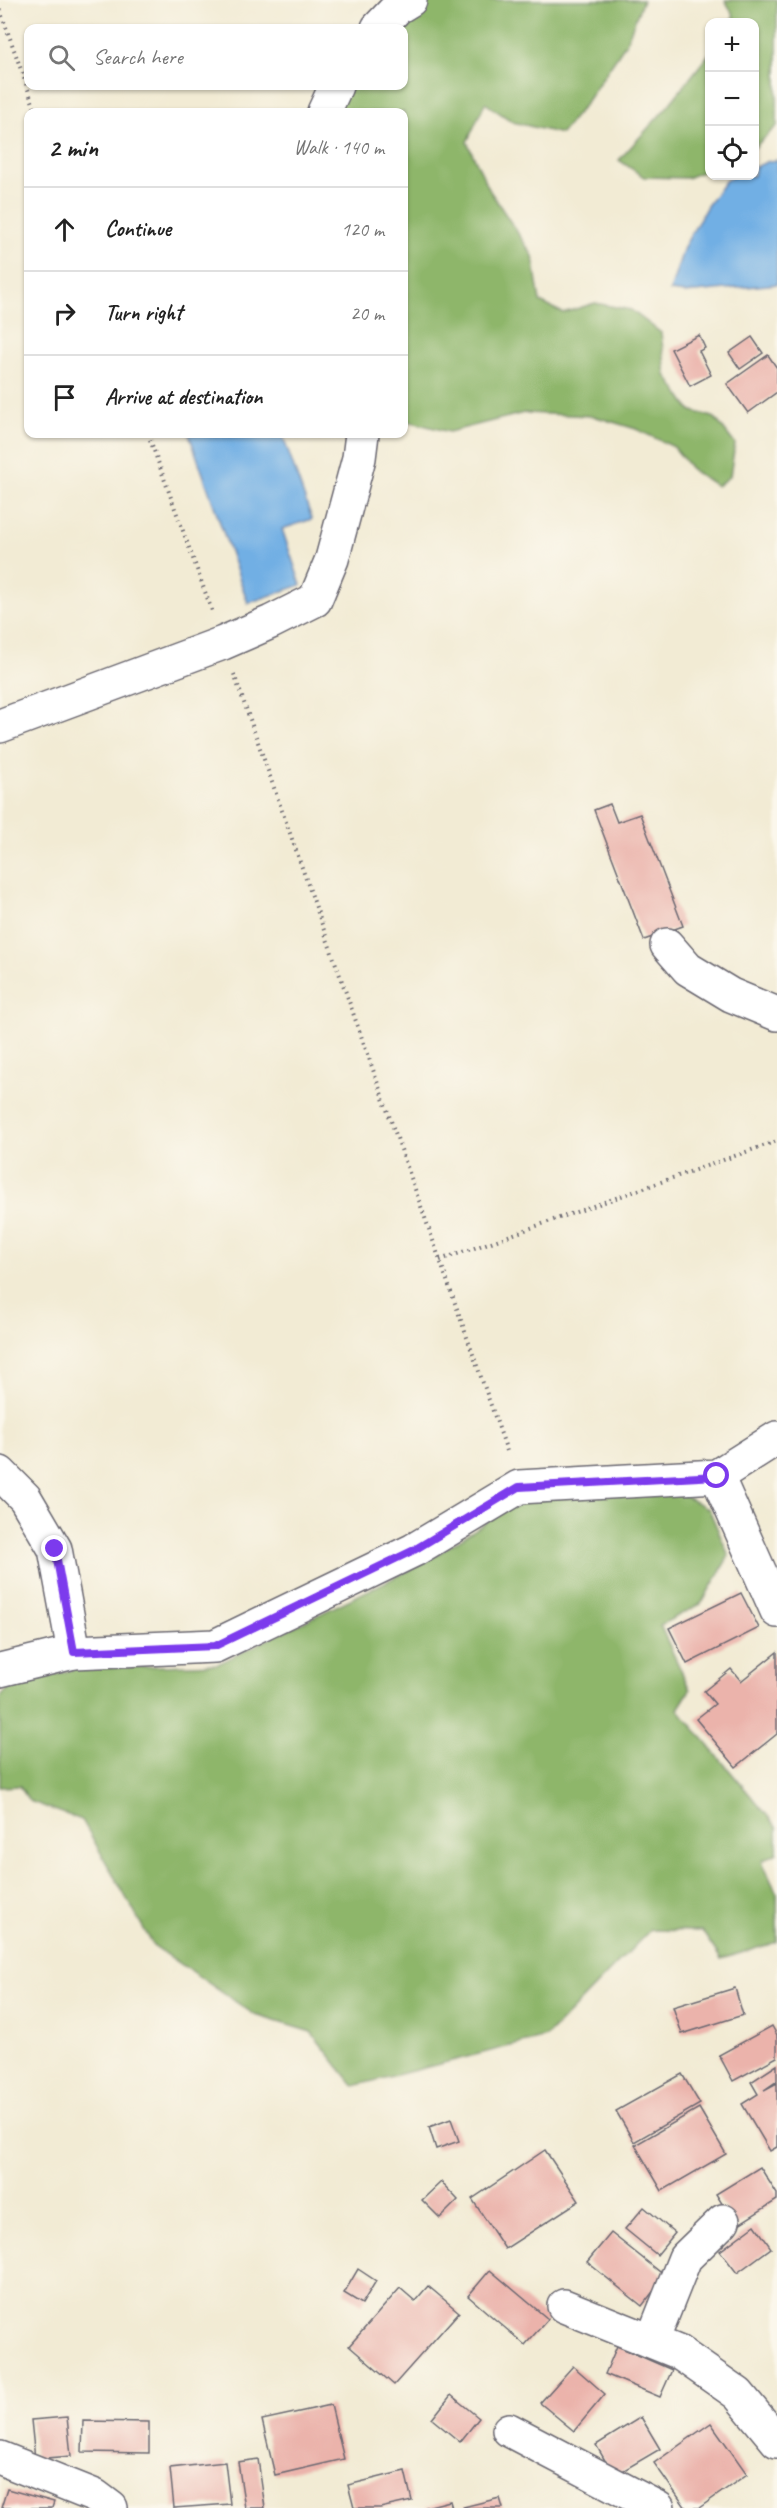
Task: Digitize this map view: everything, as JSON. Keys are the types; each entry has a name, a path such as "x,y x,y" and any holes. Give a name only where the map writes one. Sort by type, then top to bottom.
{"street":[{"path":"382,24 397,8 410,0"},
{"path":"326,108 334,90"},
{"path":"0,726 223,643 315,600 332,559 359,458 362,438"},
{"path":"668,945 688,969 731,995 777,1014"},
{"path":"0,1670 74,1652 215,1646 414,1550 519,1487 717,1476 777,1438"},
{"path":"0,1473 25,1498 55,1549 74,1652"},
{"path":"717,1476 777,1611"},
{"path":"652,2342 685,2258 723,2221"},
{"path":"564,2306 678,2352 738,2394 777,2441"},
{"path":"509,2430 658,2508"},
{"path":"0,2458 95,2496 111,2508"}],"path":[{"path":"0,10 24,78"},
{"path":"28,90 35,108"},
{"path":"149,438 519,1487"},
{"path":"440,1260 777,1141"}],"green space":[{"path":"428,0 643,0 626,43 585,104 561,134 513,122 485,103 467,142 490,191 533,256 540,302 563,313 595,303 631,310 661,333 666,375 690,410 715,418 735,444 730,476 717,486 692,470 674,447 636,429 593,416 524,413 449,432 408,421 408,108 336,108 344,90 408,90 408,24 397,24"},
{"path":"725,0 777,0 777,126 759,143 759,18 733,18 734,16"},
{"path":"705,59 705,171 687,178 644,177 619,160 668,106"},
{"path":"671,1489 709,1509 729,1556 701,1604 660,1625 690,1690 678,1709 777,1827 777,1853 762,1861 777,1894 777,1942 721,1959 702,1931 650,1930 546,2037 354,2086 311,2032 255,2015 153,1945 82,1820 29,1801 20,1786 0,1787 0,1698 8,1689 74,1669 218,1664 424,1563 520,1500"}],"water":[{"path":"777,160 777,284 685,293 670,291 684,247 707,206 726,180 759,180 759,165"},
{"path":"190,438 283,438 312,519 282,529 301,585 248,603"}],"building":[{"path":"699,335 705,348 699,351 711,375 690,386 671,349"},
{"path":"752,337 763,353 740,369 729,353"},
{"path":"768,355 777,368 777,392 748,413 727,384"},
{"path":"610,804 617,822 640,814 683,926 644,940 594,810"},
{"path":"741,1593 759,1628 687,1664 669,1628"},
{"path":"777,1652 777,1734 736,1767 696,1719 715,1704 704,1691 731,1669 741,1681"},
{"path":"735,1988 743,2015 682,2034 673,2007"},
{"path":"772,2026 777,2035 777,2057 733,2081 719,2055"},
{"path":"777,2065 777,2081 764,2090 777,2083 777,2147 770,2151 742,2104 758,2094 751,2082"},
{"path":"682,2074 700,2104 634,2142 616,2111"},
{"path":"699,2108 726,2154 662,2191 635,2145"},
{"path":"451,2119 459,2141 436,2149 429,2127"},
{"path":"545,2150 579,2201 505,2249 472,2199"},
{"path":"760,2167 777,2194 777,2200 736,2226 716,2194"},
{"path":"441,2182 458,2200 440,2218 422,2200"},
{"path":"644,2207 675,2233 657,2255 625,2229"},
{"path":"755,2225 771,2248 737,2273 720,2251"},
{"path":"611,2233 665,2276 642,2306 587,2262"},
{"path":"358,2269 376,2281 362,2304 344,2293"},
{"path":"490,2270 548,2319 525,2345 468,2296"},
{"path":"428,2286 459,2312 394,2385 349,2346 400,2288 415,2301"},
{"path":"617,2346 672,2370 660,2397 605,2374"},
{"path":"573,2366 605,2394 574,2431 540,2403"},
{"path":"451,2395 479,2418 460,2442 432,2419"},
{"path":"331,2405 344,2459 275,2475 262,2420"},
{"path":"67,2417 71,2456 35,2459 31,2420"},
{"path":"641,2417 660,2449 614,2476 596,2445"},
{"path":"83,2421 149,2422 149,2453 82,2452"},
{"path":"711,2423 747,2474 699,2508 686,2508 654,2463"},
{"path":"258,2459 265,2508 245,2508 238,2462"},
{"path":"225,2462 230,2504 174,2508 170,2468"},
{"path":"405,2471 412,2501 380,2508 354,2508 348,2485"},
{"path":"7,2489 54,2502 52,2508 1,2508"},
{"path":"500,2498 503,2508 463,2508 463,2507"},
{"path":"450,2501 452,2508 426,2508 426,2507"}],"route":[{"path":"55,1549 74,1652 215,1646 414,1550 519,1487 717,1476"}]}
